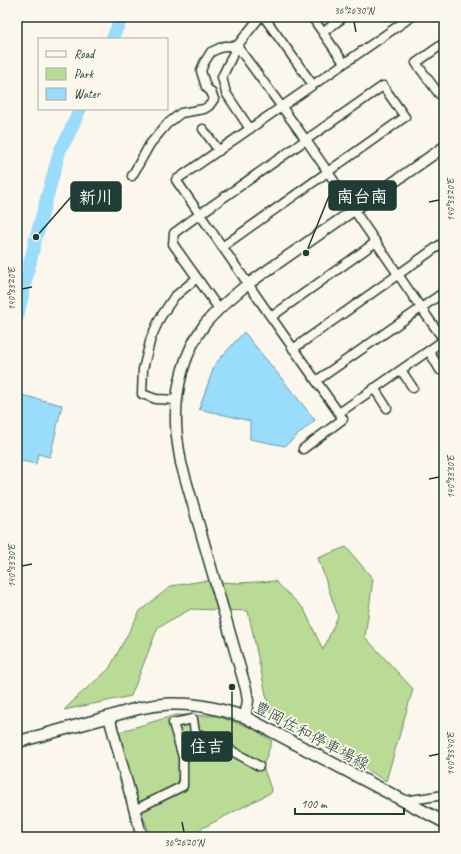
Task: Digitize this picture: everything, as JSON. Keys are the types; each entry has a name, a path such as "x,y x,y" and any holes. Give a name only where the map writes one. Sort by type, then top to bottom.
{"main road":[{"name":"豊岡佐和停車場線","path":"17,742 135,710 156,706 175,704 222,710 245,717 444,822"}],"street":[{"path":"250,129 226,93 222,77 237,46 260,17"},
{"path":"264,17 313,85"},
{"path":"312,17 344,64"},
{"path":"323,32 344,17"},
{"path":"303,449 343,419 176,180 411,17"},
{"path":"444,43 416,63 439,94 444,91"},
{"path":"132,176 150,144 167,124 181,113 204,109 209,106 214,99 211,92 206,87 201,72 210,52 224,46 237,46"},
{"path":"237,46 306,140 444,340 339,413"},
{"path":"219,309 173,244 174,234 200,214 383,86 405,117 222,247"},
{"path":"203,129 219,151"},
{"path":"245,717 248,701 246,689 181,463 176,424 177,400 180,380 187,359 194,342 205,325 219,309 248,284 444,147"},
{"path":"271,317 376,242"},
{"path":"293,349 444,242"},
{"path":"177,400 156,399 142,394 143,369 151,338 160,318 174,297 197,278"},
{"path":"316,380 444,292"},
{"path":"429,351 440,370"},
{"path":"401,370 413,388"},
{"path":"374,388 386,408"},
{"path":"109,717 134,810 143,837"},
{"path":"134,810 183,786 183,757 173,723 193,719 195,733 207,737 259,766"},
{"path":"404,801 444,796"}],"green space":[{"path":"346,547 373,579 365,637 413,689 386,781 270,713 248,611 191,609 158,627 131,696 64,710 109,669 140,611 171,586 203,581 238,583 275,581 304,609 323,650 338,616 318,558"},
{"path":"176,715 217,716 252,728 272,741 263,766 272,792 185,837 152,837 141,813 118,732"}],"water":[{"path":"244,332 315,420 285,446 250,439 250,421 199,409 215,364"},
{"path":"17,394 62,405 50,457 38,454 36,464 17,460"}],"waterway":[{"path":"112,38 122,17"},
{"path":"17,318 36,237 60,150 80,110"}],"place":[{"name":"新川","path":"36,237"},
{"name":"南台南","path":"306,253"},
{"name":"住吉","path":"232,687"}]}
